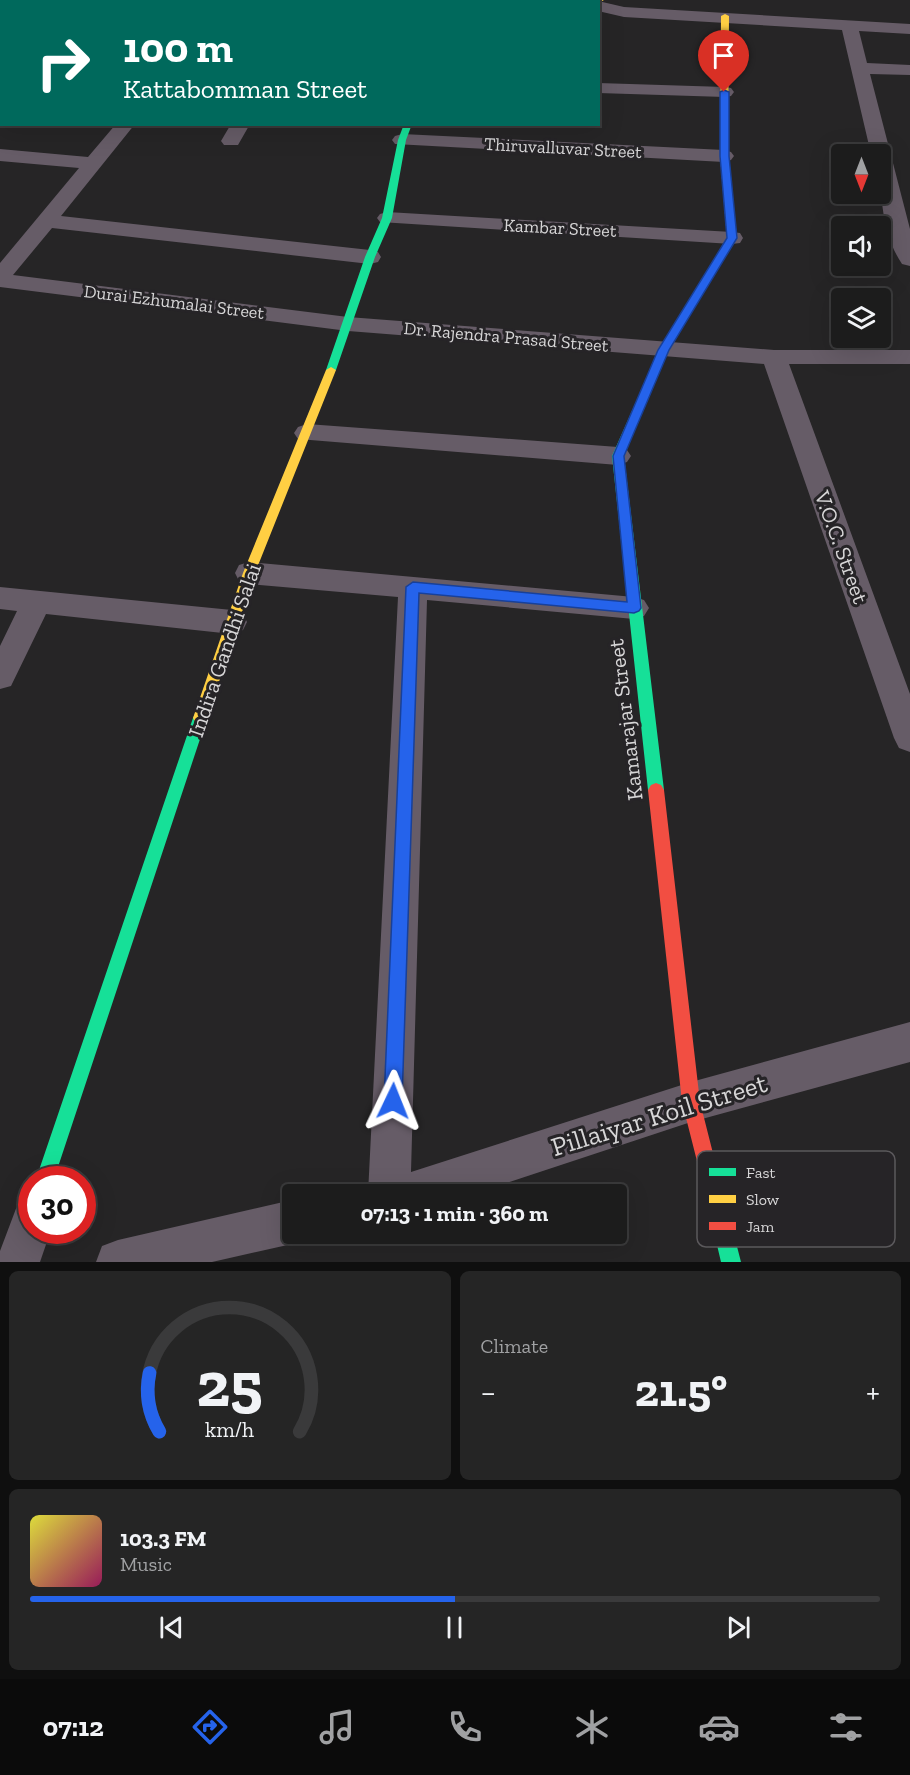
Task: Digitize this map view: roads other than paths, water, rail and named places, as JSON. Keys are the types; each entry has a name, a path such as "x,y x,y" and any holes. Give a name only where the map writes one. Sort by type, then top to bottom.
{"street":[{"path":"600,6 624,12 791,16 849,25 910,29"},
{"path":"725,16 724,156 732,238"},
{"path":"849,25 905,228 910,259"},
{"path":"860,68 910,70"},
{"path":"600,88 724,92"},
{"path":"0,278 124,126"},
{"name":"Thiruvalluvar Street","path":"405,132 724,156"},
{"name":"Indira Gandhi Salai","path":"49,1166 249,573 306,433 348,324 370,257 387,218 405,132"},
{"path":"0,155 95,164"},
{"name":"Kambar Street","path":"387,218 732,238"},
{"path":"46,221 370,257"},
{"name":"Kamarajar Street","path":"703,1151 691,1102 618,456 664,350 732,238"},
{"name":"Durai Ezhumalai Street","path":"0,278 348,324"},
{"name":"Dr. Rajendra Prasad Street","path":"348,324 774,357 910,357"},
{"name":"V.O.C. Street","path":"774,357 910,738"},
{"path":"306,433 618,456"},
{"path":"249,573 634,608"},
{"path":"389,1184 413,587"},
{"path":"0,598 232,622"},
{"path":"0,677 36,603"},
{"name":"Pillaiyar Koil Street","path":"440,1184 691,1102 910,1042"},
{"path":"118,1262 282,1224"},
{"path":"18,1262 24,1244"},
{"name":"Kamarajar Street","path":"727,1247 731,1262"}]}
